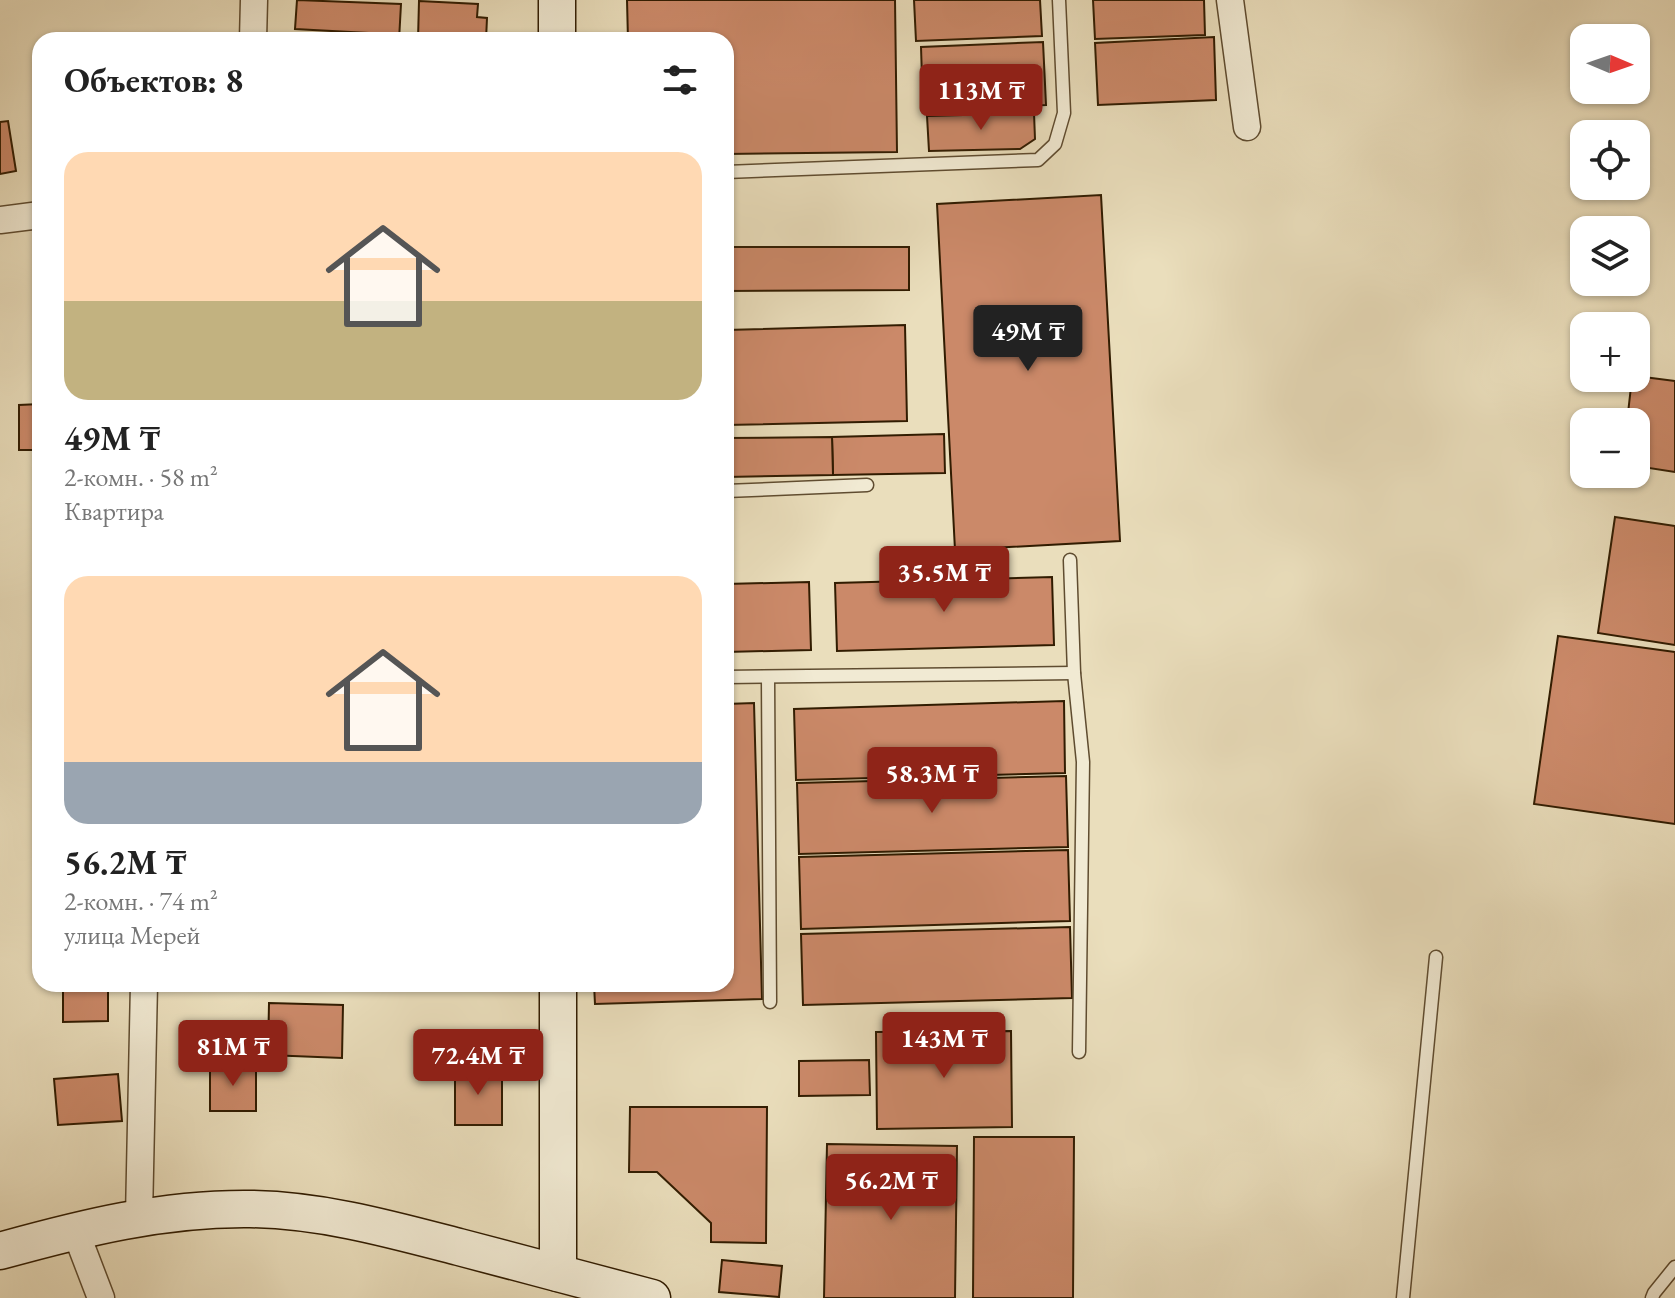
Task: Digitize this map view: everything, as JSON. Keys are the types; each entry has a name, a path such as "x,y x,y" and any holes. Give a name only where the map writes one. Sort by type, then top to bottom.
{"main road":[{"path":"557,0 557,32"},
{"path":"558,992 558,1273"},
{"path":"0,1251 75,1230 139,1217 249,1209 303,1212 365,1222 652,1298"}],"street":[{"path":"253,32 254,0"},
{"path":"1230,0 1247,127"},
{"path":"0,220 32,216"},
{"path":"139,1217 144,992"},
{"path":"75,1230 101,1298"}],"lane":[{"path":"734,172 1038,160 1055,144 1064,113 1059,0"},
{"path":"734,491 867,485"},
{"path":"1070,560 1074,673 1083,762 1079,1052"},
{"path":"734,677 1074,673"},
{"path":"768,677 770,1002"},
{"path":"1403,1298 1436,957"},
{"path":"1652,1298 1675,1267"}],"building":[{"path":"297,0 401,4 399,32 295,29"},
{"path":"627,0 895,0 897,152 734,154 734,32 628,32"},
{"path":"914,0 1040,0 1042,36 916,41"},
{"path":"1093,0 1204,0 1205,35 1095,39"},
{"path":"419,1 478,4 477,17 487,18 486,32 418,32"},
{"path":"1214,37 1216,100 1098,105 1095,43"},
{"path":"1043,42 1046,105 923,110 921,47"},
{"path":"1034,113 1035,139 1020,149 929,151 927,116"},
{"path":"8,121 16,171 0,174 0,122"},
{"path":"1101,195 1120,541 955,550 937,204"},
{"path":"734,247 909,247 909,290 734,291"},
{"path":"905,325 907,421 734,425 734,330"},
{"path":"1650,378 1675,381 1675,472 1650,468 1650,408 1629,408 1630,392 1650,392"},
{"path":"32,404 32,450 19,450 19,405"},
{"path":"944,434 945,473 833,475 832,437"},
{"path":"832,437 833,475 734,477 734,438"},
{"path":"1615,517 1675,526 1675,645 1598,633"},
{"path":"1052,577 1054,645 837,651 835,583"},
{"path":"809,582 811,650 734,652 734,584"},
{"path":"1558,636 1675,652 1675,824 1534,804"},
{"path":"1064,701 1065,773 796,780 794,709"},
{"path":"754,703 762,999 595,1004 594,992 734,992 734,704"},
{"path":"1066,776 1068,847 799,854 797,783"},
{"path":"1068,850 1070,921 801,929 799,857"},
{"path":"1070,927 1072,998 803,1005 801,934"},
{"path":"63,992 108,992 108,1021 63,1022"},
{"path":"269,1003 343,1005 342,1058 268,1055"},
{"path":"1011,1031 1012,1127 877,1129 876,1032"},
{"path":"869,1060 870,1095 799,1096 799,1061"},
{"path":"256,1065 256,1111 210,1111 210,1066"},
{"path":"455,1069 502,1069 502,1125 455,1125"},
{"path":"118,1074 122,1121 58,1125 54,1079"},
{"path":"630,1107 767,1107 766,1243 711,1242 711,1223 657,1172 629,1172"},
{"path":"974,1137 1074,1137 1073,1298 973,1298"},
{"path":"827,1144 957,1146 955,1298 824,1298"},
{"path":"722,1260 782,1266 779,1297 719,1292"}]}
